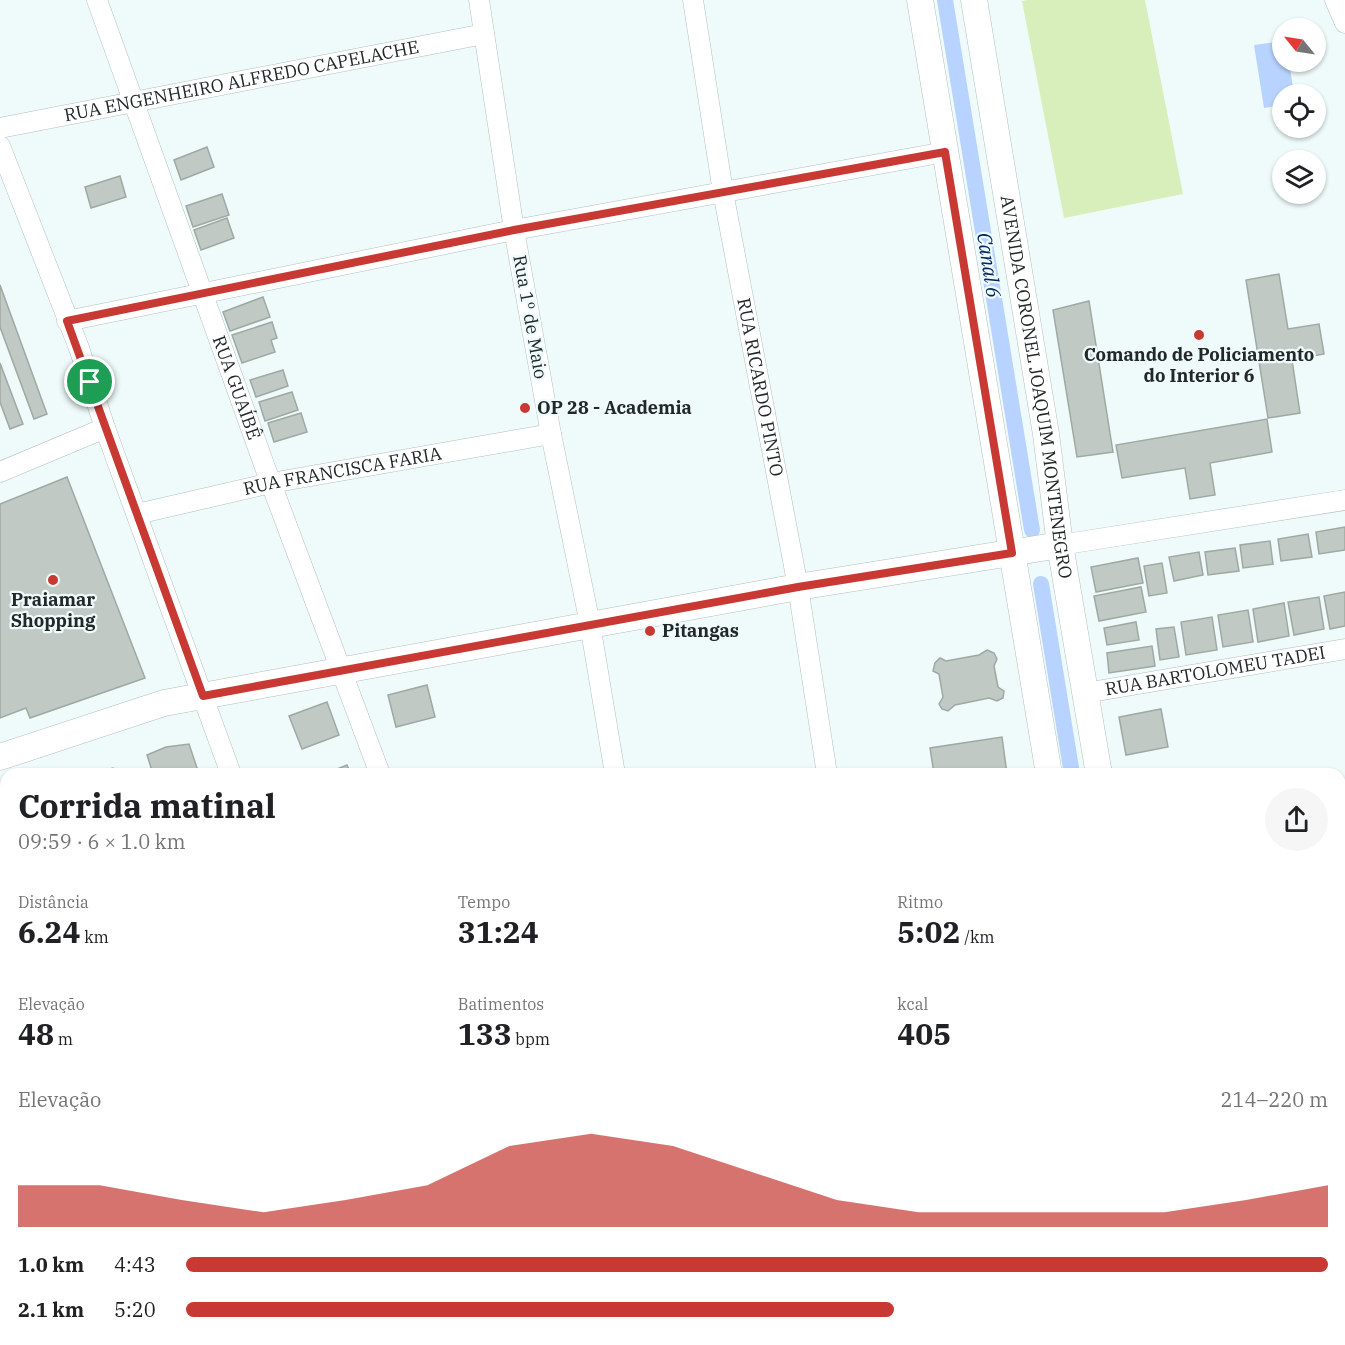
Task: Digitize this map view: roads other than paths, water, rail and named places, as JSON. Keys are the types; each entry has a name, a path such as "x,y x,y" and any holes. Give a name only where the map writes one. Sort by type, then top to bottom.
{"main road":[{"name":"AVENIDA CORONEL JOAQUIM MONTENEGRO","path":"920,0 945,152 1038,549 1085,693 1098,768"},
{"name":"AVENIDA CORONEL JOAQUIM MONTENEGRO","path":"974,0 1046,434 1038,549 1049,768"},
{"path":"0,757 145,709 203,696 798,587 1038,549"}],"street":[{"name":"RUA GUAÍBÊ","path":"97,0 271,483 378,768"},
{"name":"Rua 1º de Maio","path":"479,0 514,230 551,434 590,624 614,768"},
{"name":"RUA RICARDO PINTO","path":"693,0 723,192 798,587 826,768"},
{"path":"1335,0 1345,23"},
{"name":"RUA ENGENHEIRO ALFREDO CAPELACHE","path":"0,128 483,34"},
{"path":"67,321 514,230 945,152"},
{"path":"2,156 79,348 105,428 229,768"},
{"path":"0,472 105,428"},
{"name":"RUA FRANCISCA FARIA","path":"137,514 271,483 551,434"},
{"path":"1038,549 1345,500"},
{"name":"RUA BARTOLOMEU TADEI","path":"1085,693 1345,649"}],"water":[{"path":"1272,42 1272,72 1291,72 1292,84 1272,84 1272,107 1264,108 1254,45"}],"waterway":[{"name":"Canal 6","path":"945,0 1032,530"},
{"name":"Canal 6","path":"1041,584 1071,768"}],"place":[{"name":"Comando de Policiamento do Interior 6","path":"1199,335"},
{"name":"OP 28 - Academia","path":"525,408"},
{"name":"Praiamar Shopping","path":"53,580"},
{"name":"Pitangas","path":"650,631"}]}
